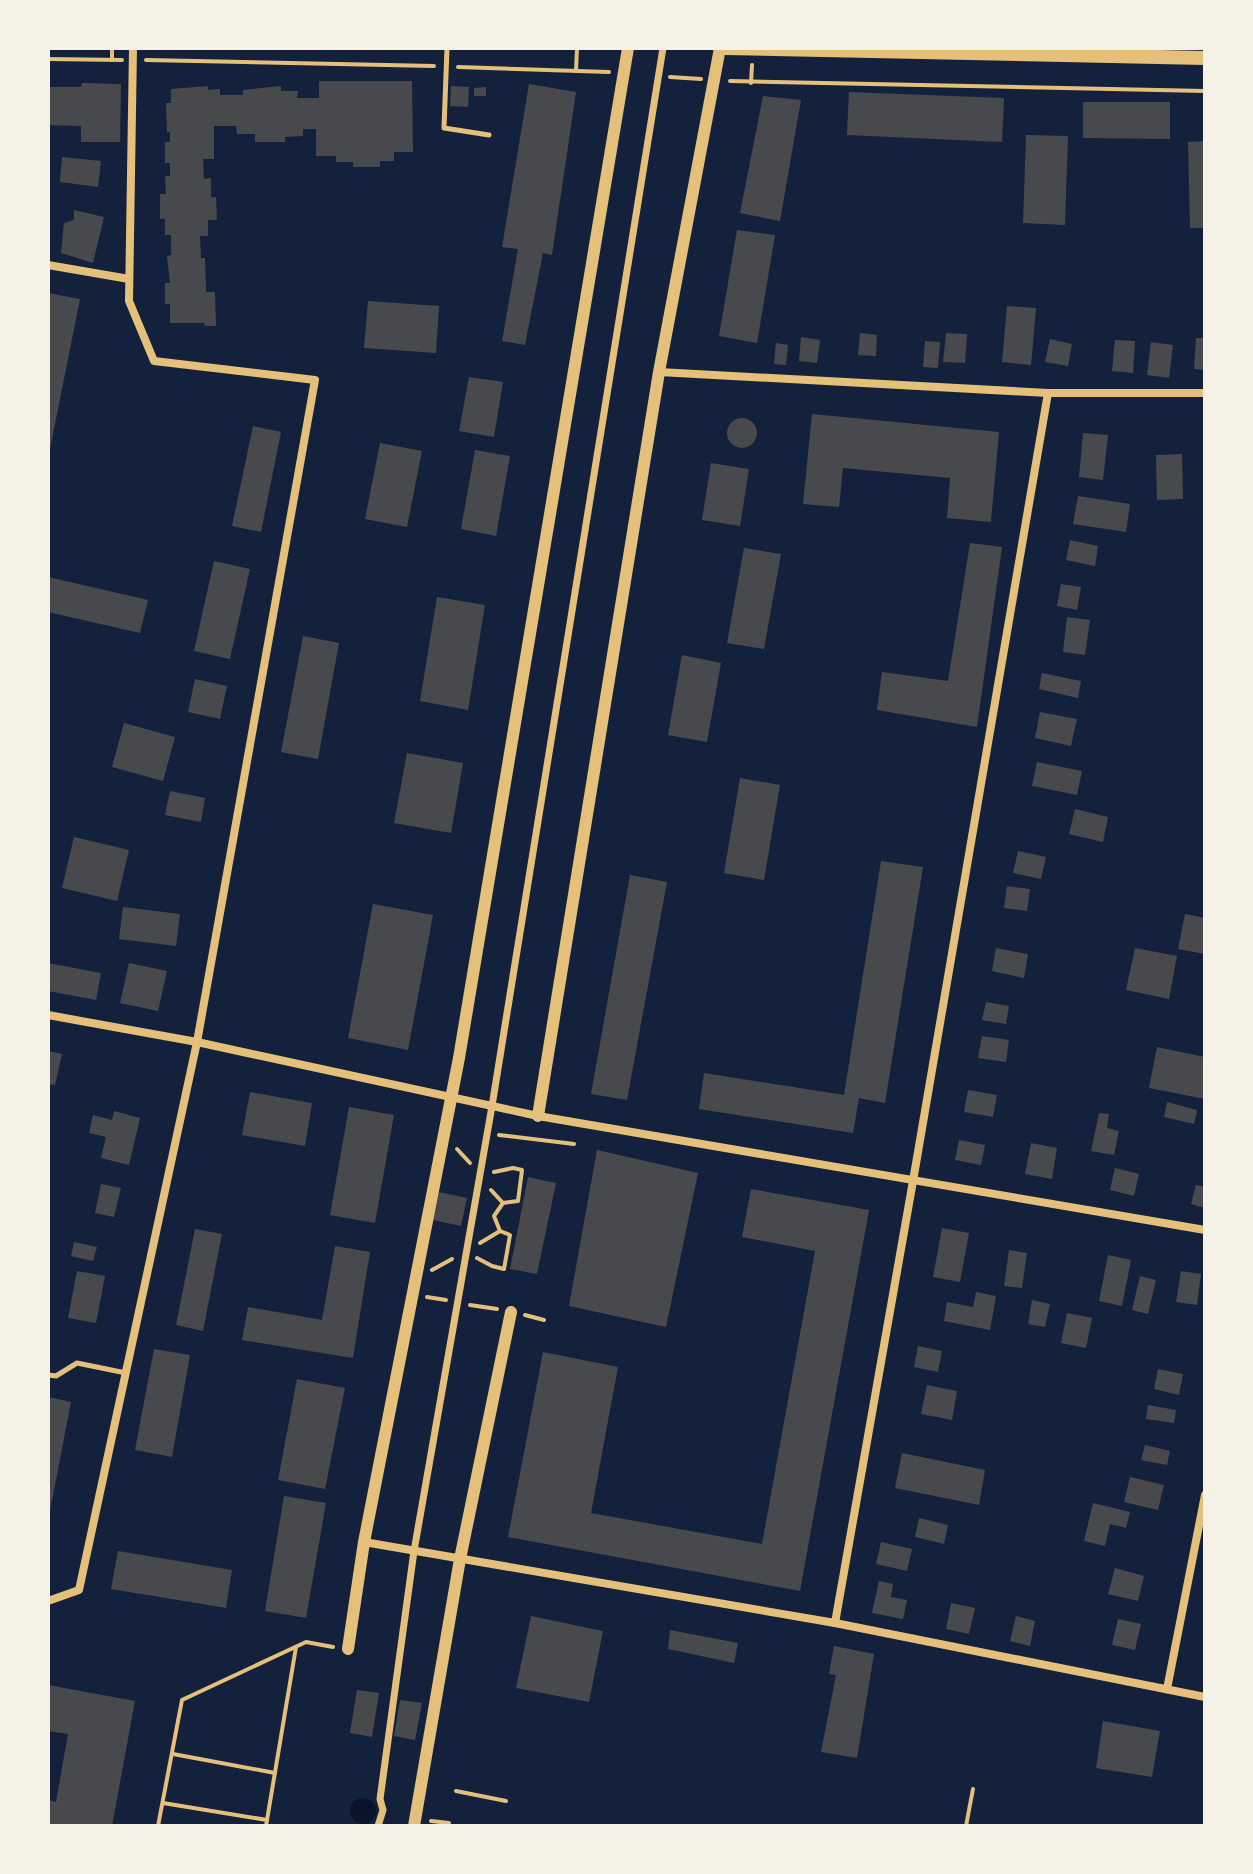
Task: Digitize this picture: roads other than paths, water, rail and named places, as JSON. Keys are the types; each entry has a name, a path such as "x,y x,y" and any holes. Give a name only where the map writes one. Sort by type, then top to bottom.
{"main road":[{"path":"722,48 1205,58"}],"street":[{"path":"48,1601 79,1590 197,1042 315,380 154,361 129,301 133,48"},
{"path":"348,1649 364,1542 451,1097 628,48"},
{"path":"378,1826 382,1814 380,1799 414,1551 492,1106 663,48"},
{"path":"538,1116 659,372 722,48"},
{"path":"48,265 129,279"},
{"path":"659,372 1048,393 1205,393"},
{"path":"835,1623 1048,393"},
{"path":"48,1015 197,1042 538,1116 1205,1230"},
{"path":"414,1826 460,1559 511,1312"},
{"path":"1167,1689 1205,1495"},
{"path":"364,1542 835,1623 1205,1697"}],"lane":[{"path":"447,48 444,128 489,135"},
{"path":"48,1375 56,1376 77,1363 126,1373"}],"water":[{"path":"363,1798 372,1802 376,1811 372,1820 363,1824 354,1820 350,1811 354,1802"}]}
